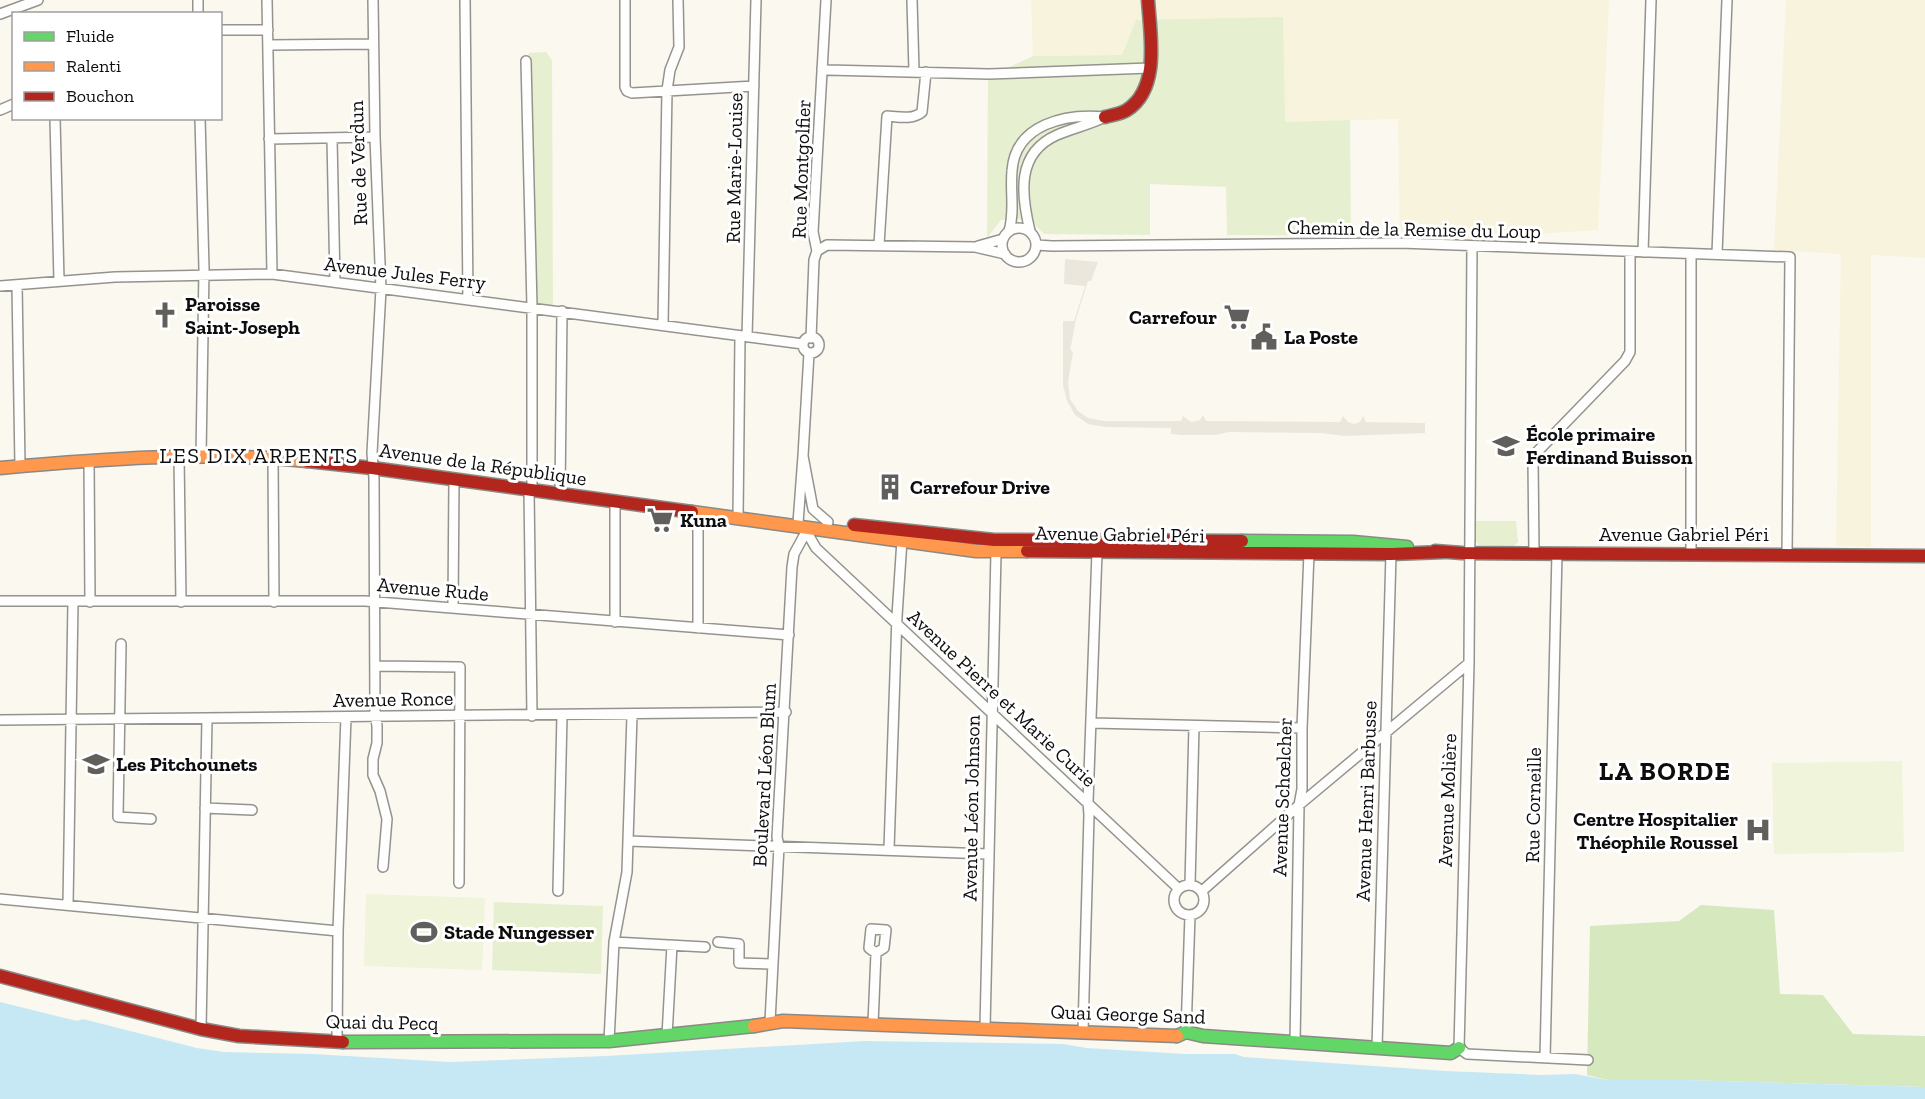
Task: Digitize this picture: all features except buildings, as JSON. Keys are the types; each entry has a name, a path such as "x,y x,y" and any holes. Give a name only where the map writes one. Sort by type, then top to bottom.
{"main road":[{"path":"1105,117 1128,109 1140,98 1147,84 1149,68 1148,0"},
{"name":"Avenue de la République","path":"0,468 89,460 180,456 273,458 372,468 801,528"},
{"name":"Avenue Gabriel Péri","path":"801,528 828,522 994,540 1353,542 1470,553 1925,556"},
{"name":"Avenue Gabriel Péri","path":"801,528 996,553 1391,554 1444,552"},
{"name":"Quai du Pecq","path":"0,976 201,1029 239,1036 337,1042 609,1041 746,1028 770,1022"},
{"name":"Quai George Sand","path":"770,1022 1180,1036 1186,1032 1203,1036 1451,1053 1459,1048"}],"street":[{"path":"0,14 38,0"},
{"path":"267,0 272,274"},
{"name":"Rue de Verdun","path":"373,0 372,44 381,289 372,468 374,478 375,717 377,726 373,775 380,791 387,819 383,867"},
{"path":"465,0 468,300"},
{"path":"625,0 625,87 627,91 632,93 754,86"},
{"path":"663,325 667,90 670,70 679,47 678,0"},
{"name":"Rue Marie-Louise","path":"738,518 756,0"},
{"name":"Rue Montgolfier","path":"801,528 809,353 814,352 818,346 816,340 807,341 814,261 817,251 813,232 826,0"},
{"path":"912,0 914,71"},
{"path":"1643,252 1651,0"},
{"path":"1717,254 1727,0"},
{"path":"222,30 268,30"},
{"path":"269,45 372,44"},
{"path":"526,61 532,307 532,716"},
{"path":"822,68 827,70 989,74 1149,68"},
{"path":"879,245 887,116 911,117 922,112 926,72"},
{"path":"1005,254 1002,244 1013,219 1012,165 1018,149 1026,138 1039,127 1059,119 1088,115 1105,117"},
{"path":"817,251 827,245 975,247 1005,254 1015,262 1024,262 1032,257 1037,245 1027,219 1024,177 1031,157 1050,138 1105,117"},
{"path":"55,120 58,281"},
{"path":"200,120 204,276 201,456"},
{"path":"269,139 375,137"},
{"path":"332,139 335,282"},
{"path":"975,247 1020,228 1030,231"},
{"name":"Chemin de la Remise du Loup","path":"1037,245 1400,243 1790,257 1787,555"},
{"name":"Avenue Molière","path":"1459,1048 1469,663 1472,246"},
{"path":"1534,552 1533,460 1536,453 1625,361 1630,352 1630,252"},
{"path":"1690,254 1691,554"},
{"name":"Avenue Jules Ferry","path":"0,286 114,277 272,274 743,336 807,341"},
{"path":"17,285 20,466"},
{"path":"560,494 562,311"},
{"path":"807,341 805,351 809,353"},
{"path":"180,456 181,602"},
{"name":"Rue Montgolfier","path":"803,456 813,509 828,522"},
{"path":"273,458 274,602"},
{"path":"89,460 90,602"},
{"path":"453,608 454,479"},
{"path":"615,502 615,622"},
{"path":"698,513 698,628"},
{"name":"Avenue Pierre et Marie Curie","path":"801,528 816,548 1179,889"},
{"name":"Boulevard Léon Blum","path":"770,1022 779,846 777,837 794,554 801,528"},
{"path":"889,849 902,540"},
{"path":"794,554 806,548 816,548"},
{"path":"1083,1031 1097,552"},
{"name":"Avenue Léon Johnson","path":"985,1028 996,553"},
{"name":"Avenue Schœlcher","path":"1294,1043 1299,806 1302,789 1302,728 1309,553"},
{"name":"Rue Corneille","path":"1545,1058 1557,553"},
{"name":"Avenue Henri Barbusse","path":"1377,1048 1391,554"},
{"name":"Avenue Rude","path":"0,601 374,602 789,635"},
{"path":"68,905 72,602"},
{"path":"121,644 118,817 151,819"},
{"path":"1202,891 1469,663"},
{"path":"375,666 460,667 459,883"},
{"name":"Avenue Ronce","path":"0,720 778,714 786,712"},
{"path":"609,1041 614,942 627,872 632,715"},
{"path":"558,891 562,716"},
{"path":"337,1042 338,931 346,717"},
{"path":"201,1029 207,719"},
{"path":"1092,723 1302,728"},
{"path":"1190,885 1194,726"},
{"path":"205,808 252,810"},
{"path":"629,841 988,854"},
{"path":"1190,885 1202,891 1204,901 1202,908 1190,915 1179,911 1175,905 1175,898 1179,889 1190,885"},
{"path":"0,898 338,931"},
{"path":"1186,1032 1190,915"},
{"path":"614,942 705,947"},
{"path":"718,942 739,944 739,963 772,964"},
{"path":"667,1036 672,945"},
{"path":"873,1024 876,953"},
{"name":"Quai George Sand","path":"1459,1048 1467,1054 1588,1060"}],"shaded area":[{"path":"1031,0 1609,0 1598,230 1400,243 1398,119 1285,122 1122,55 1033,56"},
{"path":"1786,0 1925,0 1925,258 1871,255 1871,547 1836,546 1841,254 1774,250"},
{"path":"1065,259 1098,262 1091,281 1088,281 1076,319 1070,349 1073,352 1068,382 1070,399 1078,411 1088,418 1104,421 1181,421 1183,416 1191,422 1200,420 1203,415 1206,421 1340,422 1343,416 1348,422 1354,424 1360,422 1363,416 1366,422 1425,423 1425,433 1344,436 1321,433 1229,432 1215,435 1182,435 1171,434 1171,428 1105,427 1088,424 1075,415 1067,401 1063,385 1063,321 1074,321 1085,286 1064,284"}],"green space":[{"path":"1283,17 1285,122 1350,120 1351,236 1227,235 1226,187 1150,184 1150,235 1044,234 1032,219 1001,220 987,238 988,77 1033,56 1122,55 1136,20"},
{"path":"546,52 552,60 553,310 532,307 526,61 529,53"},
{"path":"1476,521 1516,521 1518,542 1514,546 1479,545 1475,541"},
{"path":"1902,761 1904,852 1774,854 1772,763"},
{"name":"Stade Nungesser","path":"366,894 485,898 482,970 364,966"},
{"path":"494,902 603,906 601,974 492,970"},
{"path":"1701,905 1774,910 1780,994 1823,995 1853,1034 1925,1036 1925,1087 1608,1080 1587,1075 1590,926 1679,921"}],"water":[{"path":"0,1002 77,1021 83,1019 197,1048 224,1052 313,1054 450,1062 606,1056 865,1041 1063,1044 1087,1048 1185,1054 1235,1054 1244,1057 1446,1071 1575,1074 1608,1080 1925,1087 1925,1099 0,1099"}],"traffic: fast":[{"path":"1242,541 1353,542 1407,547"},
{"path":"343,1042 609,1041 754,1026"},
{"path":"1177,1036 1186,1032 1203,1036 1451,1053 1459,1048"}],"traffic: slow":[{"path":"0,468 115,459 192,456 307,461"},
{"path":"692,512 976,551 1027,551"},
{"path":"754,1026 783,1021 1177,1036"}],"traffic: jam":[{"path":"1105,117 1127,110 1138,100 1145,88 1151,60 1148,0"},
{"path":"307,461 692,512"},
{"path":"854,525 994,540 1242,541"},
{"path":"1027,551 1391,554 1444,552"},
{"path":"1435,551 1925,556"},
{"path":"0,976 201,1029 239,1036 343,1042"}],"place":[{"name":"Paroisse Saint-Joseph","path":"165,315"},
{"name":"Carrefour","path":"1237,317"},
{"name":"La Poste","path":"1264,337"},
{"name":"École primaire Ferdinand Buisson","path":"1506,446"},
{"name":"Carrefour Drive","path":"890,487"},
{"name":"Kuna","path":"660,520"},
{"name":"Les Pitchounets","path":"96,764"},
{"name":"Centre Hospitalier Théophile Roussel","path":"1758,830"},
{"name":"Stade Nungesser","path":"424,932"}],"district":[{"name":"LES DIX ARPENTS","path":"259,455"},
{"name":"LA BORDE","path":"1665,771"}]}
